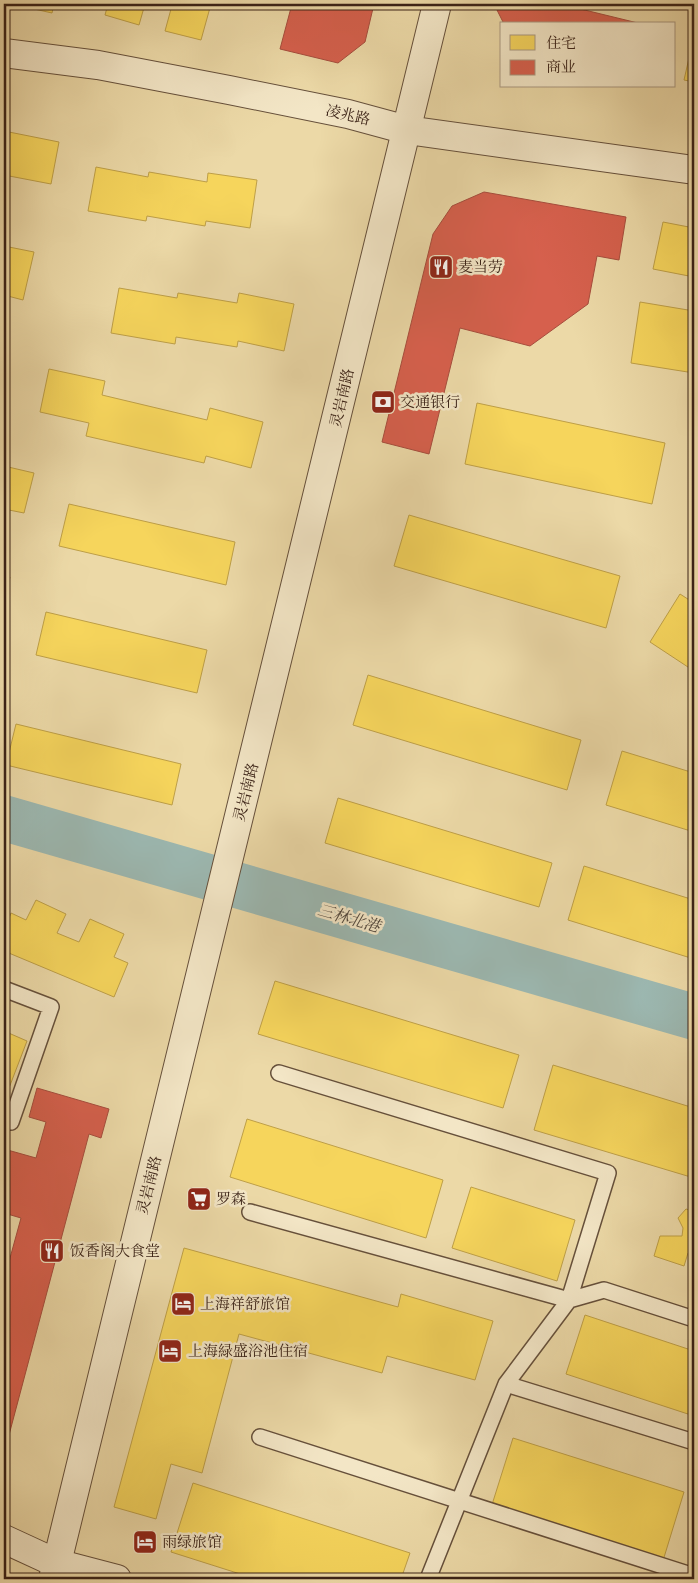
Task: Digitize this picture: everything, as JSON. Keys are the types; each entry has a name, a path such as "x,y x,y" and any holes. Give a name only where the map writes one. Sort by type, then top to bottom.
{"street":[{"name":"灵岩南路","path":"54,1571 236,833 437,4"},
{"name":"凌兆路","path":"4,53 98,65 219,88 348,114 407,130 694,170"},
{"path":"4,1539 54,1571 117,1579"}],"lane":[{"path":"4,989 51,1007 11,1122 4,1120"},
{"path":"279,1073 608,1173 569,1300 506,1384 428,1579"},
{"path":"250,1212 569,1300 604,1290 694,1319"},
{"path":"506,1384 694,1442"},
{"path":"260,1437 694,1576"}],"building: 住宅":[{"path":"12,4 54,4 52,13"},
{"path":"108,4 145,4 139,25 105,15"},
{"path":"150,4 211,4 201,40 165,31 171,9"},
{"path":"694,36 694,82 684,80"},
{"path":"4,131 59,142 51,184 4,175"},
{"path":"96,167 148,177 149,172 207,182 208,173 257,180 250,228 206,221 205,226 147,216 146,221 88,211"},
{"path":"663,222 694,228 694,277 653,269"},
{"path":"4,246 34,252 23,300 4,295"},
{"path":"119,288 177,298 178,293 237,303 239,293 294,304 284,351 238,341 237,347 176,337 175,344 111,333"},
{"path":"640,302 694,311 694,373 631,363"},
{"path":"49,369 105,381 102,395 207,420 210,408 263,422 251,468 206,456 204,463 86,436 89,423 40,412"},
{"path":"477,403 665,443 652,504 465,464"},
{"path":"4,466 34,473 24,513 4,509"},
{"path":"69,504 235,542 226,585 59,546"},
{"path":"409,515 620,576 606,628 394,566"},
{"path":"4,575 10,577 4,602"},
{"path":"680,594 694,603 694,671 650,642"},
{"path":"46,612 207,650 197,693 36,655"},
{"path":"368,675 581,740 567,790 353,725"},
{"path":"16,724 181,764 172,805 6,765"},
{"path":"622,751 694,773 694,832 606,805"},
{"path":"338,798 552,863 539,907 325,843"},
{"path":"584,866 694,900 694,959 568,920"},
{"path":"36,900 66,914 57,933 79,942 90,919 124,934 114,957 128,963 114,997 4,951 4,931 11,913 26,920"},
{"path":"275,981 519,1055 503,1108 258,1034"},
{"path":"4,1031 27,1041 9,1088 4,1086"},
{"path":"553,1065 694,1108 694,1178 534,1130"},
{"path":"247,1119 443,1180 426,1238 230,1177"},
{"path":"471,1187 575,1220 557,1281 452,1248"},
{"path":"686,1209 694,1211 694,1251 688,1253 684,1266 654,1256 660,1236 682,1236 683,1228 678,1218"},
{"path":"184,1248 398,1307 401,1294 493,1321 475,1380 387,1356 382,1373 239,1334 202,1473 171,1464 156,1519 114,1507"},
{"path":"585,1315 694,1351 694,1416 566,1374"},
{"path":"513,1438 684,1492 662,1564 490,1511"},
{"path":"193,1483 410,1553 401,1579 256,1579 171,1552"}],"building: 商业":[{"path":"292,4 374,4 365,42 338,63 280,49"},
{"path":"494,4 560,4 634,22 503,22"},
{"path":"484,192 626,217 619,260 597,256 588,304 530,346 460,328 429,454 382,442 433,234 452,206"},
{"path":"37,1088 109,1109 101,1138 89,1134 4,1450 4,1269 7,1269 21,1218 4,1213 4,1149 36,1158 46,1122 29,1117"}],"waterway":[{"name":"三林北港","path":"4,818 694,1017"}],"place":[{"name":"麦当劳","path":"441,267"},
{"name":"交通银行","path":"383,402"},
{"name":"罗森","path":"199,1199"},
{"name":"饭香阁大食堂","path":"52,1251"},
{"name":"上海祥舒旅馆","path":"183,1304"},
{"name":"上海緑盛浴池住宿","path":"170,1351"},
{"name":"雨绿旅馆","path":"145,1542"}]}
